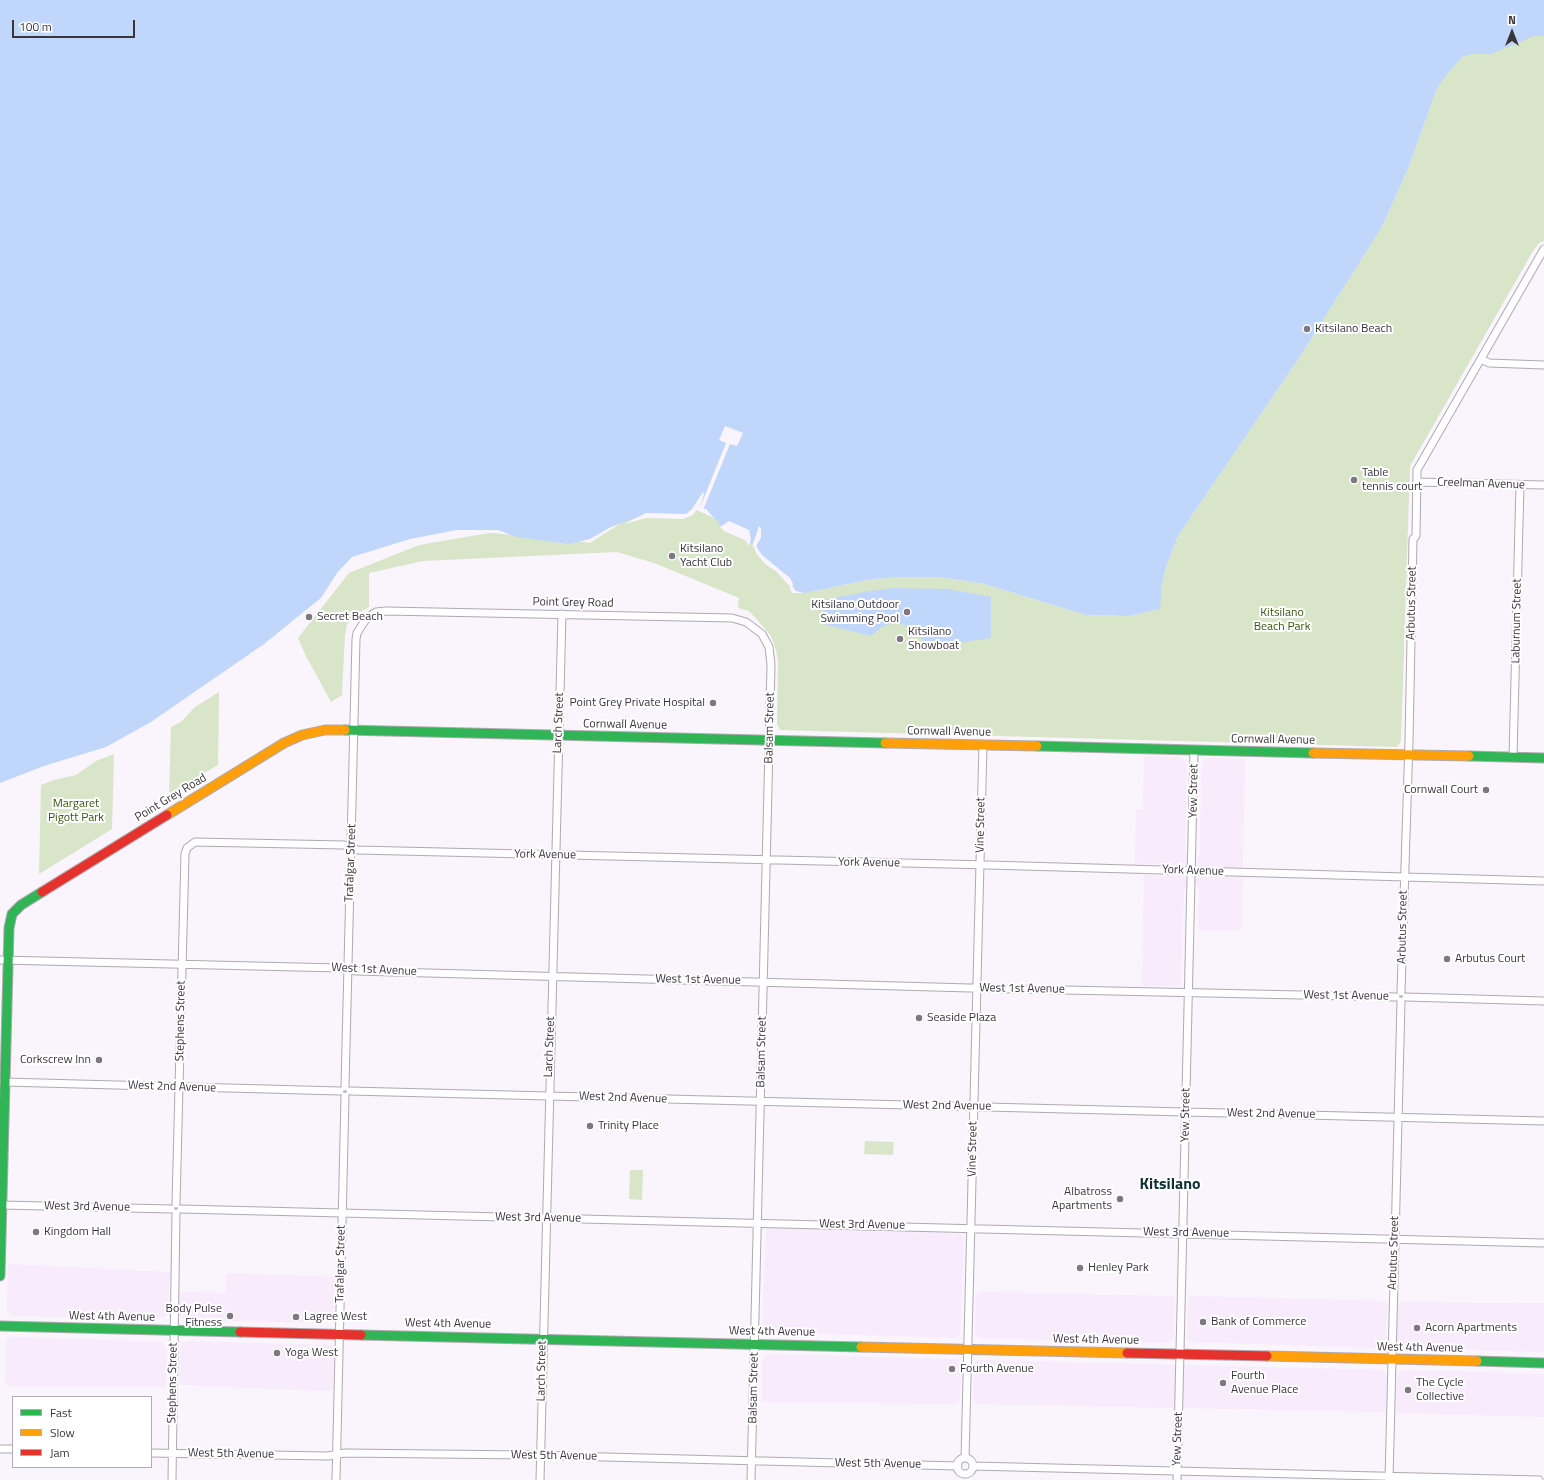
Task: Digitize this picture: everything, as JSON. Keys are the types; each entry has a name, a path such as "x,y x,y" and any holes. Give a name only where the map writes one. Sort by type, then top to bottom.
{"main road":[{"name":"Cornwall Avenue","path":"354,730 1544,758"},
{"name":"Point Grey Road","path":"4,960 12,914 21,905 284,743 316,732 354,730"},
{"path":"0,1276 4,1082 4,960"},
{"name":"West 4th Avenue","path":"0,1326 1544,1363"}],"street":[{"name":"Arbutus Street","path":"1389,1478 1404,876 1409,755 1413,540 1416,536 1418,467 1544,249"},
{"path":"1481,359 1489,363 1544,365"},
{"name":"Creelman Avenue","path":"1417,482 1544,485"},
{"name":"Laburnum Street","path":"1513,758 1520,485"},
{"name":"Point Grey Road","path":"356,639 358,632 366,619 376,612 386,611 732,618 746,622 756,629"},
{"name":"Larch Street","path":"540,1480 554,855 562,614"},
{"name":"Balsam Street","path":"751,1480 772,658 766,640 756,629"},
{"name":"Trafalgar Street","path":"336,1480 356,639"},
{"name":"Vine Street","path":"966,1458 983,744"},
{"name":"Yew Street","path":"1177,1480 1194,750"},
{"name":"York Avenue","path":"195,842 344,845 358,850 1404,876 1544,881"},
{"name":"Stephens Street","path":"172,1480 176,1209 185,854 187,848 195,842"},
{"name":"West 1st Avenue","path":"4,960 977,988 1544,1000"},
{"name":"West 2nd Avenue","path":"4,1082 1544,1121"},
{"name":"West 3rd Avenue","path":"2,1205 1544,1242"},
{"path":"0,1449 12,1449"},
{"name":"West 5th Avenue","path":"152,1453 328,1456 345,1453 540,1456 958,1466"},
{"path":"966,1458 970,1460 973,1466 965,1477 958,1466 961,1459 966,1458"},
{"path":"973,1466 1389,1478 1538,1480"}],"shaded area":[{"path":"1144,756 1181,757 1186,761 1185,852 1188,858 1188,863 1185,866 1135,863 1136,809 1143,809"},
{"path":"1208,758 1245,759 1243,867 1203,868 1197,864 1197,859 1200,855 1201,774 1203,761"},
{"path":"1169,874 1183,875 1188,882 1184,890 1181,983 1175,986 1142,986 1144,875 1166,876"},
{"path":"1199,876 1243,877 1242,930 1201,930 1198,928 1199,889 1196,885 1196,879"},
{"path":"767,1228 961,1234 964,1237 960,1336 955,1338 765,1332 762,1328"},
{"path":"9,1264 170,1272 168,1315 162,1318 11,1316 7,1310"},
{"path":"226,1273 335,1277 333,1319 327,1323 186,1320 179,1316 179,1292 226,1293"},
{"path":"981,1292 1170,1296 1175,1298 1174,1337 1171,1341 1166,1343 980,1338 975,1334 975,1327 976,1295"},
{"path":"1188,1297 1382,1301 1388,1304 1385,1345 1380,1348 1191,1342 1187,1337"},
{"path":"1396,1303 1544,1303 1544,1352 1398,1348 1395,1344"},
{"path":"13,1337 163,1342 167,1349 166,1386 9,1386 5,1383 6,1344 8,1339"},
{"path":"187,1341 330,1345 334,1351 333,1389 326,1391 182,1385 179,1383 180,1347 182,1343"},
{"path":"768,1354 959,1360 961,1365 960,1401 955,1404 762,1402 762,1360"},
{"path":"980,1360 1382,1370 1387,1376 1386,1409 1383,1412 977,1404 973,1401 974,1365"},
{"path":"1402,1370 1544,1374 1544,1417 1396,1413 1397,1376"}],"green space":[{"name":"Kitsilano Beach Park","path":"1544,33 1544,241 1539,243 1533,251 1410,466 1401,741 1397,747 780,730 777,724 778,662 776,650 771,636 761,624 749,611 738,608 739,598 654,563 617,552 423,561 369,573 369,607 352,618 347,625 345,634 342,695 331,702 306,656 298,638 349,573 419,545 489,533 545,537 590,543 629,518 694,509 756,537 792,582 790,589 792,593 805,593 872,579 940,577 984,584 1086,615 1129,616 1159,609 1166,567 1178,536 1301,355 1382,227 1408,169 1436,91 1444,77 1462,57 1477,49"},
{"path":"219,692 218,765 201,775 201,778 169,797 171,727 181,722 195,707"},
{"name":"Margaret Pigott Park","path":"114,754 112,829 39,874 41,785 54,780 76,775 96,761"},
{"path":"865,1141 894,1142 893,1155 864,1154"},
{"path":"630,1170 643,1170 642,1200 629,1199"}],"water":[{"path":"0,0 1544,0 1544,36 1534,36 1491,54 1473,54 1462,57 1444,78 1436,91 1408,169 1382,227 1301,355 1178,536 1166,567 1162,584 1160,609 1129,616 1086,615 984,584 940,577 872,579 805,593 800,592 796,591 778,570 766,563 754,543 750,544 746,538 725,530 706,509 699,508 698,506 692,514 647,516 632,519 609,528 590,539 569,544 517,537 498,530 457,530 410,539 352,557 337,573 321,598 264,644 151,722 106,747 44,766 0,783"},
{"name":"Kitsilano Outdoor Swimming Pool","path":"894,588 948,589 991,597 991,638 964,642 925,644 915,630 901,624 891,624 882,627 871,636 823,624 823,600 869,591"}],"pier":[{"path":"725,426 743,433 737,446 730,444 703,510 699,510 726,443 719,440"},
{"path":"703,492 704,494 699,510 697,509 693,515 683,519 647,518 624,524 646,513 686,514 692,509"},
{"path":"729,521 749,530 751,539 749,546 745,540 724,531 720,527"},
{"path":"759,526 761,528 761,538 757,544 757,548 762,555 790,578 793,584 792,589 777,572 765,564 756,553 754,546 752,547"}],"traffic: fast":[{"path":"345,730 885,743"},
{"path":"1037,746 1313,753"},
{"path":"1469,756 1544,758"},
{"path":"0,1276 9,928 12,914 21,905 42,892"},
{"path":"0,1326 240,1332"},
{"path":"361,1335 861,1347"},
{"path":"1477,1361 1544,1363"}],"traffic: slow":[{"path":"167,815 284,743 302,735 325,730 345,730"},
{"path":"885,743 1037,746"},
{"path":"1313,753 1469,756"},
{"path":"861,1347 1127,1353"},
{"path":"1267,1356 1477,1361"}],"traffic: jam":[{"path":"42,892 167,815"},
{"path":"240,1332 361,1335"},
{"path":"1127,1353 1267,1356"}],"place":[{"name":"Kitsilano Beach","path":"1307,329"},
{"name":"Table tennis court","path":"1354,480"},
{"name":"Kitsilano Yacht Club","path":"672,556"},
{"name":"Kitsilano Outdoor Swimming Pool","path":"907,612"},
{"name":"Secret Beach","path":"309,617"},
{"name":"Kitsilano Showboat","path":"900,639"},
{"name":"Point Grey Private Hospital","path":"713,703"},
{"name":"Cornwall Court","path":"1486,790"},
{"name":"Arbutus Court","path":"1447,959"},
{"name":"Seaside Plaza","path":"919,1018"},
{"name":"Corkscrew Inn","path":"99,1060"},
{"name":"Trinity Place","path":"590,1126"},
{"name":"Albatross Apartments","path":"1120,1199"},
{"name":"Kingdom Hall","path":"36,1232"},
{"name":"Henley Park","path":"1080,1268"},
{"name":"Body Pulse Fitness","path":"230,1316"},
{"name":"Lagree West","path":"296,1317"},
{"name":"Bank of Commerce","path":"1203,1322"},
{"name":"Acorn Apartments","path":"1417,1328"},
{"name":"Yoga West","path":"277,1353"},
{"name":"Fourth Avenue","path":"952,1369"},
{"name":"Fourth Avenue Place","path":"1223,1383"},
{"name":"The Cycle Collective","path":"1408,1390"}],"district":[{"name":"Kitsilano","path":"1170,1185"}]}
